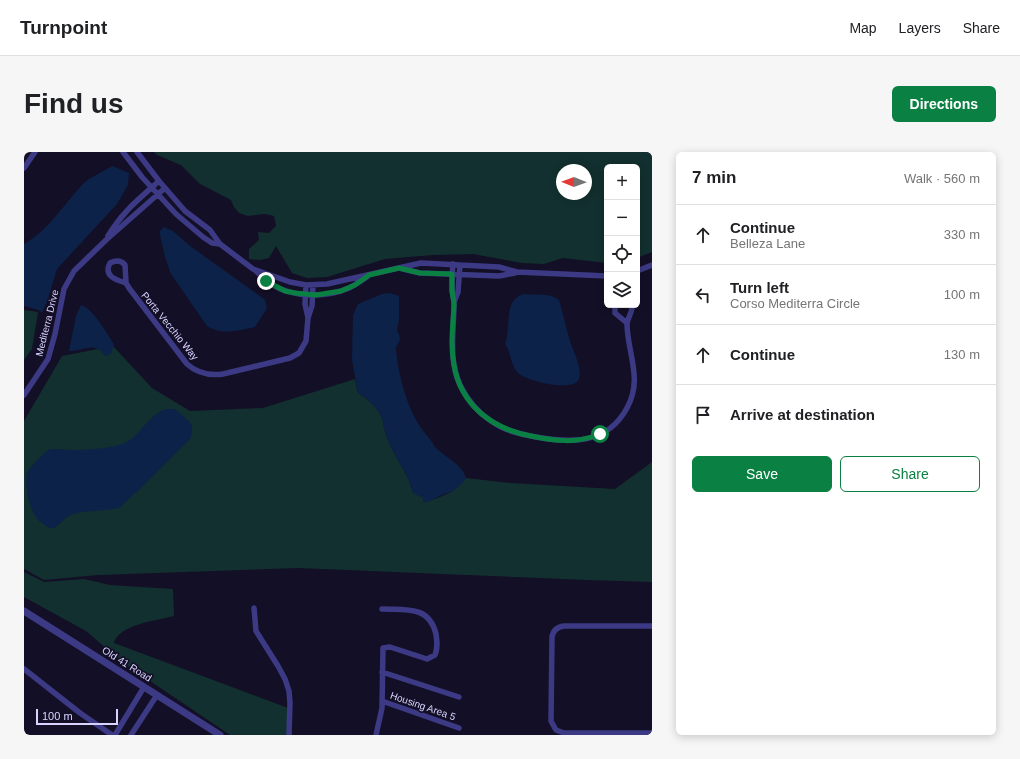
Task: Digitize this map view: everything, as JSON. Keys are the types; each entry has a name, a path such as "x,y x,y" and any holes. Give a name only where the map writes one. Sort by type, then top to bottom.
{"street":[{"path":"24,168 35,152"},
{"path":"123,152 152,188 176,214 202,237 212,243 220,244"},
{"path":"137,152 159,181 185,211 210,230 220,244 275,287 290,292 312,295 332,293 355,285 369,275"},
{"name":"Mediterra Drive","path":"106,240 123,213 159,181"},
{"name":"Mediterra Drive","path":"24,395 48,359 55,334 64,289 74,271 106,240 165,188"},
{"path":"253,269 290,282 306,285 327,284 421,263 499,267 517,272 604,276"},
{"path":"453,264 452,290 454,302 452,344 454,366 461,388 473,405 490,421 504,429 517,433 559,441 579,441 600,434 617,422 627,408 633,393 635,376 627,324 632,308"},
{"path":"454,302 458,292 460,265"},
{"path":"640,270 652,265"},
{"path":"399,268 420,273 459,275 499,276 517,272"},
{"name":"Porta Vecchio Way","path":"126,283 187,364 196,371 208,375 223,374 290,358 302,350 306,341 308,318 312,309 313,285"},
{"path":"306,285 305,304 308,318"},
{"path":"615,308 615,312 627,324"},
{"path":"254,608 256,631 278,666 289,691 289,735"},
{"name":"Housing Area 5","path":"376,735 381,714 382,650 384,647 390,647 427,659 435,655 437,646 433,626 426,615 415,611 382,609"},
{"name":"Old 41 Road","path":"24,611 220,735"},
{"path":"652,626 564,626 557,628 552,637 551,721 556,730 564,733 652,734"},
{"path":"24,669 80,713 114,735 144,687"},
{"name":"Housing Area 5","path":"382,672 459,697"},
{"path":"131,735 157,695"},
{"name":"Housing Area 5","path":"382,701 458,728"}],"green space":[{"path":"154,152 652,152 652,252 640,257 640,164 604,164 604,263 563,258 544,264 522,263 473,254 433,255 385,259 327,277 307,278 292,273 276,246 269,258 260,260 249,259 249,249 259,240 258,232 269,233 276,226 274,216 265,214 248,216 239,213 231,200 200,184 181,165 157,155"},
{"path":"24,310 38,312 32,349 24,360"},
{"path":"113,346 152,388 190,411 263,408 355,379 358,393 373,405 381,416 389,443 408,478 413,493 435,499 451,492 466,478 511,483 615,489 652,462 652,582 298,568 98,575 44,580 24,569 24,421 62,356"},
{"path":"24,572 44,582 84,579 110,585 173,589 174,616 140,624 131,628 117,637 114,643 288,708 290,735 230,735 122,662 86,631 24,597"}],"water":[{"path":"112,166 129,173 128,185 117,204 57,269 42,313 39,310 24,306 24,244 41,232 83,184"},
{"path":"164,227 173,231 190,246 265,300 267,308 255,327 225,332 207,326 171,274 160,235 160,231"},
{"path":"390,293 399,296 399,319 397,331 400,340 396,350 402,385 411,411 418,424 435,447 461,469 466,478 453,491 428,502 423,502 423,498 413,493 408,478 389,443 380,414 370,402 358,393 352,360 353,315 358,304 382,294"},
{"path":"526,294 547,295 559,300 579,369 579,379 575,383 559,385 539,382 529,379 517,372 515,369 505,344 509,314 514,301 518,296"},
{"path":"81,305 86,307 95,316 114,344 111,354 105,356 101,351 93,348 69,351 76,316"},
{"path":"166,409 175,409 190,422 192,427 191,438 119,508 73,514 52,528 48,527 35,516 27,494 26,479 29,470 45,452 54,449 85,450 120,445 131,439 149,420"}],"route":[{"path":"266,281 285,291 316,295 341,291 355,285 369,275 399,268 420,273 452,274 454,302 452,344 454,366 459,384 478,411 497,426 504,429 550,440 566,442 579,441 593,438 600,434"}]}
